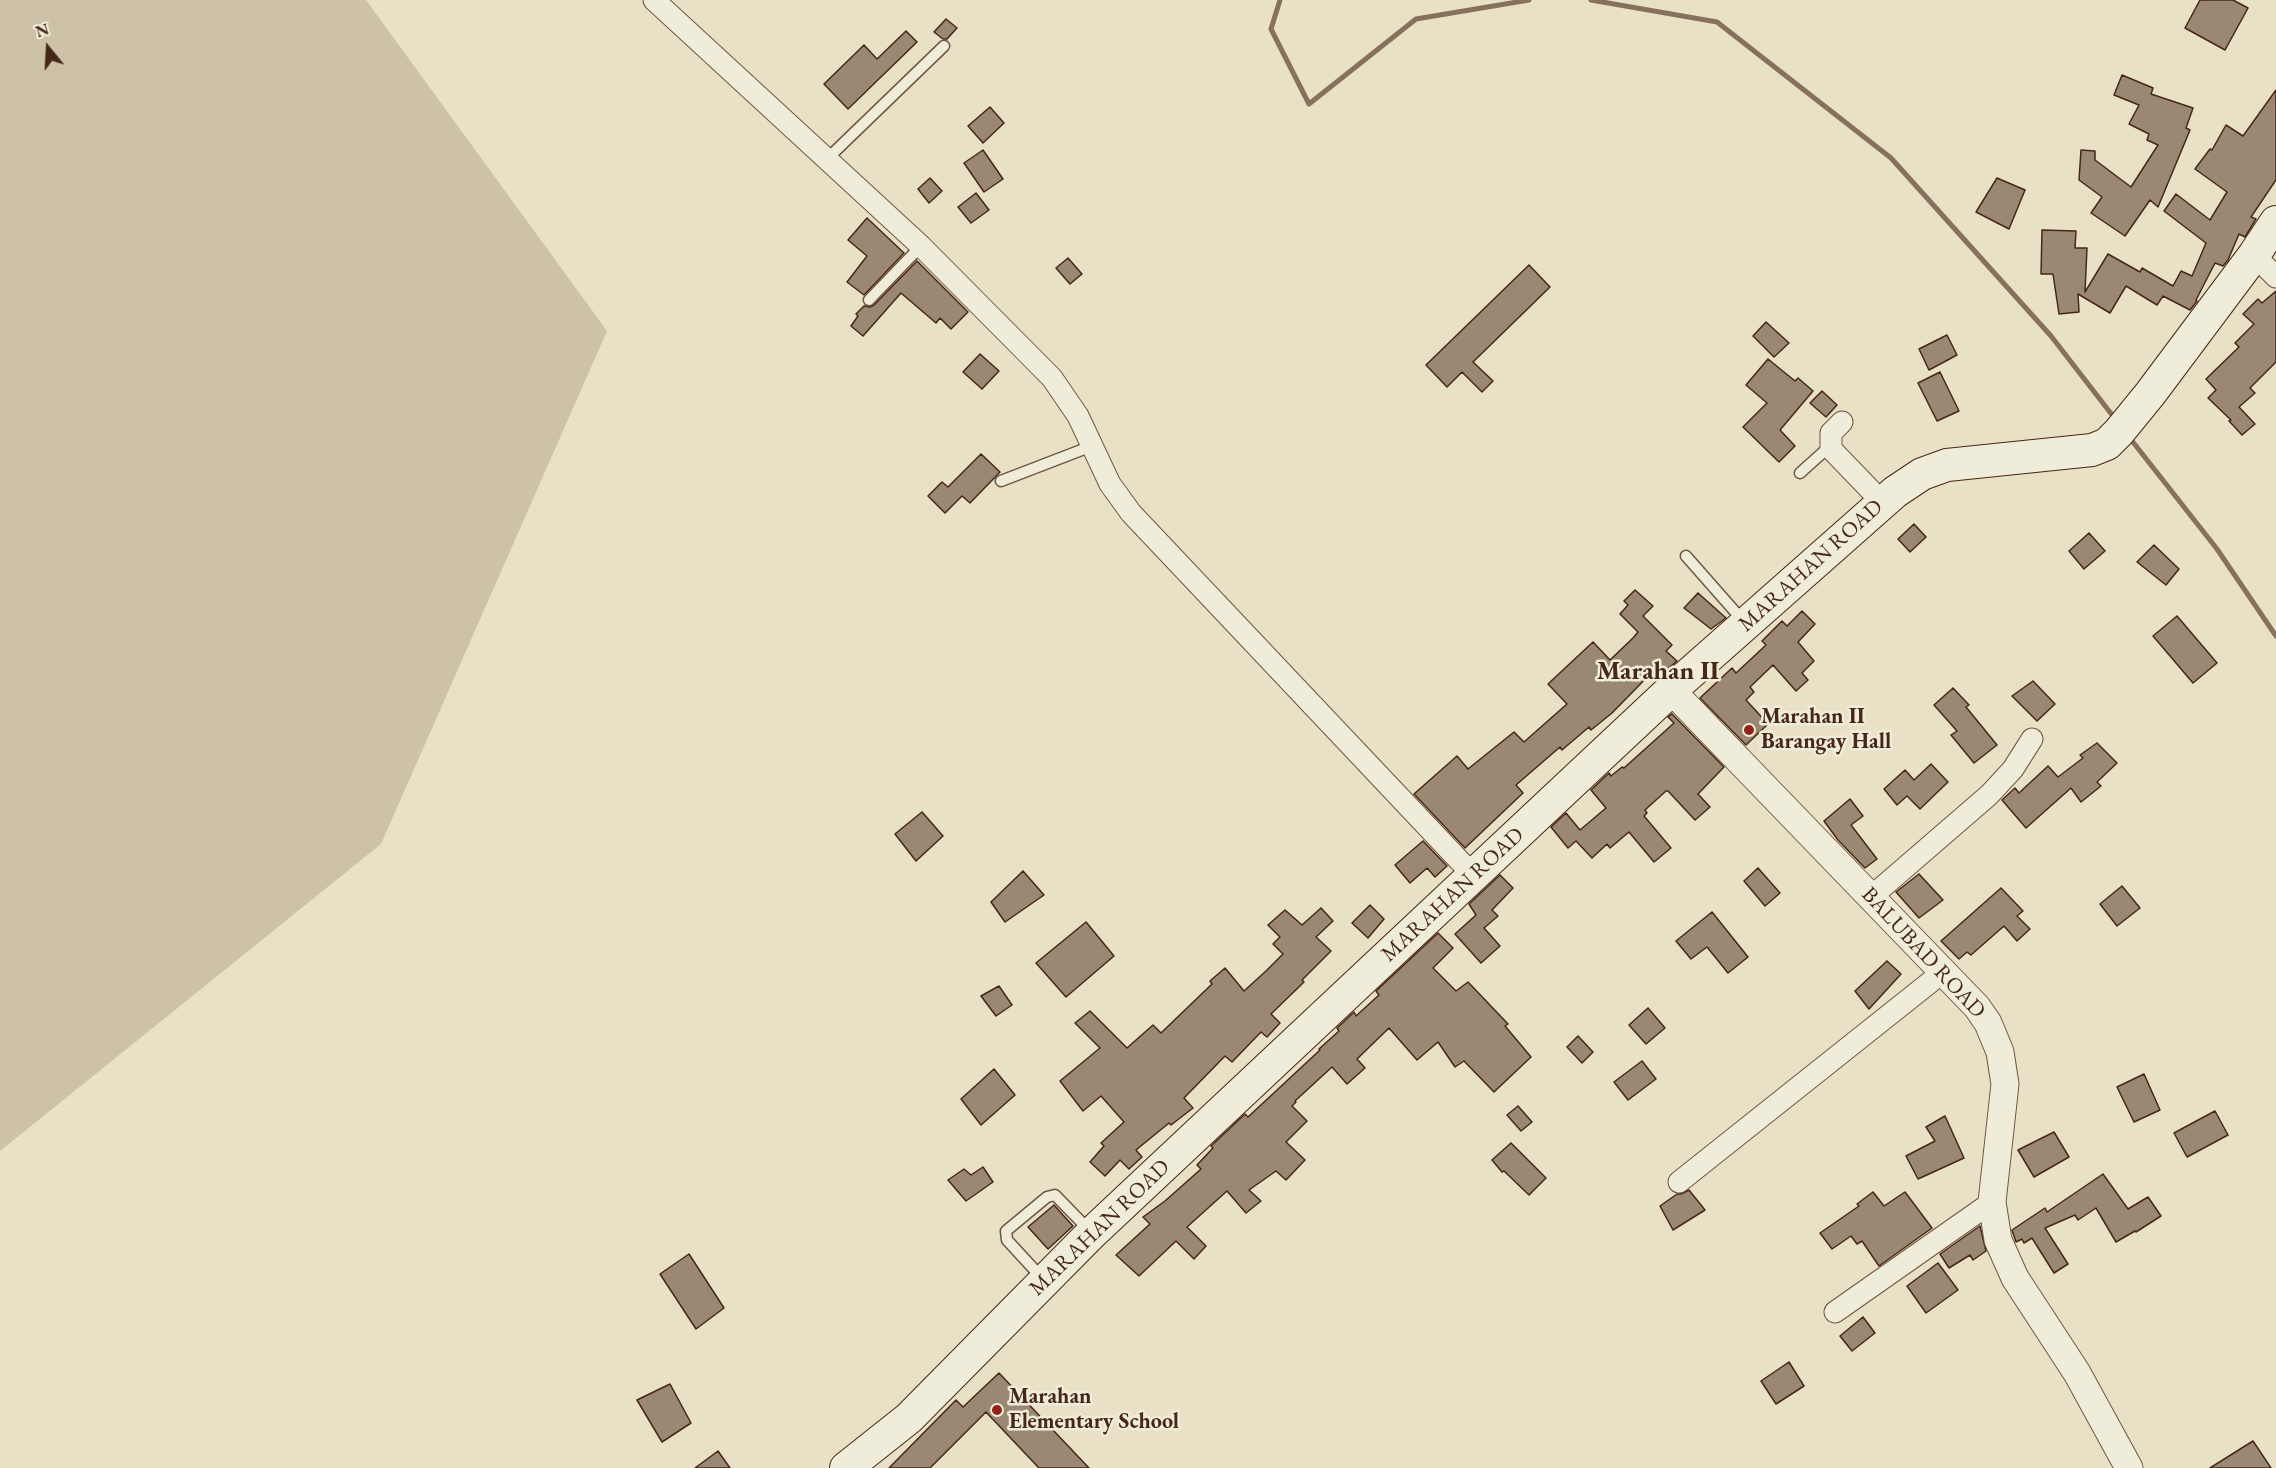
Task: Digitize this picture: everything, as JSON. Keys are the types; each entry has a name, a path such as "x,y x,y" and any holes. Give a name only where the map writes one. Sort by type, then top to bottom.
{"main road":[{"name":"MARAHAN ROAD","path":"858,1462 909,1418 1092,1233 1671,690 1883,503 1922,474 1947,465 2092,450 2107,444 2150,394 2276,222"}],"street":[{"path":"654,0 921,246 1052,378 1078,416 1110,484 1131,513 1474,876"},
{"path":"2254,255 2276,277"},
{"path":"1842,422 1831,434 1830,446 1883,503"},
{"name":"BALUBAD ROAD","path":"1671,690 1977,1007 1989,1023 2000,1052 2005,1084 1992,1202 1998,1240 2015,1278 2077,1373 2129,1468"},
{"path":"1871,897 1989,795 2013,770 2032,739"},
{"path":"1679,1182 1943,972"},
{"path":"1835,1312 1992,1202"}],"lane":[{"path":"827,159 944,46"},
{"path":"869,300 921,246"},
{"path":"1000,481 1092,446"},
{"path":"1800,473 1830,446"},
{"path":"1686,556 1746,624"},
{"path":"1044,1281 1007,1240 1006,1231 1047,1197 1054,1195 1092,1233"}],"shaded area":[{"path":"0,0 366,0 607,331 381,844 0,1151"}],"building":[{"path":"2200,0 2233,0 2248,8 2225,50 2185,28"},
{"path":"946,19 957,28 947,39 943,39 934,32"},
{"path":"906,31 917,42 848,109 824,84 864,45 877,59"},
{"path":"2122,75 2153,88 2151,94 2193,108 2186,128 2190,130 2158,207 2150,200 2125,236 2091,213 2102,197 2079,180 2081,150 2095,151 2095,160 2131,187 2158,145 2147,140 2149,134 2129,124 2139,105 2114,95"},
{"path":"2276,90 2276,180 2251,217 2256,219 2245,237 2239,234 2223,266 2215,263 2197,301 2190,310 2163,296 2157,305 2126,286 2110,313 2078,294 2079,312 2059,314 2053,274 2041,274 2042,230 2076,231 2075,248 2087,248 2085,292 2108,254 2140,272 2142,268 2173,286 2181,271 2192,276 2206,243 2164,211 2176,194 2210,220 2227,192 2195,169 2210,149 2212,150 2226,125 2243,136"},
{"path":"990,107 1004,123 983,143 968,126"},
{"path":"983,150 1003,179 984,192 964,163"},
{"path":"930,178 942,191 929,203 918,189"},
{"path":"1997,178 2025,190 2009,229 1976,212"},
{"path":"976,193 989,210 971,223 958,207"},
{"path":"867,218 904,253 864,295 847,282 867,256 848,240"},
{"path":"1068,258 1082,274 1070,284 1056,268"},
{"path":"917,261 968,312 951,329 940,318 936,323 901,293 863,336 851,326 858,316 856,314 864,306 874,305"},
{"path":"1529,265 1550,287 1473,362 1493,381 1482,392 1462,372 1447,387 1426,365"},
{"path":"2276,291 2276,362 2250,388 2255,393 2239,407 2255,424 2242,435 2229,421 2231,420 2208,398 2216,390 2206,379 2239,347 2235,343 2254,324 2243,314 2258,299 2262,303"},
{"path":"1766,322 1789,343 1774,357 1753,336"},
{"path":"1947,335 1957,355 1929,370 1919,349"},
{"path":"980,354 999,371 982,389 963,372"},
{"path":"1768,359 1795,381 1798,378 1813,391 1780,430 1795,446 1779,462 1743,427 1767,403 1746,385"},
{"path":"1940,372 1959,411 1937,421 1918,383"},
{"path":"1822,391 1837,405 1826,417 1810,403"},
{"path":"981,454 1000,472 970,503 962,496 945,513 928,496 942,482 948,487"},
{"path":"1914,524 1926,537 1910,552 1898,539"},
{"path":"2089,533 2105,551 2084,569 2069,551"},
{"path":"2154,545 2179,569 2166,585 2137,562"},
{"path":"1635,590 1653,606 1643,616 1672,645 1666,651 1677,661 1665,671 1659,665 1612,713 1591,730 1589,727 1562,750 1560,747 1516,785 1523,793 1465,848 1414,794 1457,756 1468,769 1514,732 1524,742 1567,704 1548,684 1593,642 1610,660 1633,638 1638,632 1620,614 1628,605 1624,601"},
{"path":"1698,593 1726,618 1711,629 1684,608"},
{"path":"1802,611 1815,624 1798,642 1814,661 1802,673 1808,680 1796,691 1773,665 1750,687 1754,692 1746,700 1768,724 1746,745 1700,698 1732,668 1736,673 1766,645 1762,641 1782,621 1787,626"},
{"path":"2177,616 2217,663 2193,683 2153,636"},
{"path":"2033,681 2055,704 2037,721 2012,696"},
{"path":"1953,688 1969,705 1966,707 1997,745 1974,763 1951,735 1957,731 1934,705"},
{"path":"1672,714 1724,767 1698,794 1710,807 1695,820 1666,791 1645,810 1647,813 1644,816 1671,848 1654,862 1629,832 1610,848 1607,844 1592,858 1576,841 1568,848 1551,827 1566,813 1580,830 1606,808 1591,790 1609,773 1611,776 1622,767 1624,768 1674,723 1668,717"},
{"path":"2097,743 2117,763 2097,782 2101,786 2081,802 2071,788 2026,828 2002,800 2015,788 2019,793 2048,766 2058,777 2083,758 2080,755"},
{"path":"1931,764 1948,782 1920,809 1907,796 1897,805 1884,789 1905,770 1914,780"},
{"path":"1850,799 1863,816 1851,825 1877,859 1865,868 1838,840 1824,821"},
{"path":"922,812 943,836 916,861 895,834"},
{"path":"1423,841 1447,866 1435,877 1427,868 1410,883 1395,865"},
{"path":"1758,868 1780,893 1765,906 1744,881"},
{"path":"1023,871 1044,895 1005,922 991,902"},
{"path":"1919,874 1943,900 1919,918 1896,892"},
{"path":"1500,875 1513,888 1492,910 1498,916 1484,928 1500,946 1481,963 1455,934 1476,915 1469,904"},
{"path":"2122,886 2140,908 2117,926 2100,904"},
{"path":"2001,888 2023,911 2017,916 2030,929 2017,941 2004,926 1971,955 1967,952 1959,959 1941,941"},
{"path":"1370,905 1384,919 1368,938 1352,923"},
{"path":"1321,908 1333,921 1316,937 1331,951 1302,980 1304,982 1271,1014 1280,1023 1267,1037 1261,1032 1232,1062 1225,1056 1184,1098 1193,1108 1171,1125 1169,1123 1136,1150 1142,1157 1129,1169 1120,1160 1105,1176 1090,1162 1104,1146 1101,1143 1124,1122 1101,1096 1083,1111 1060,1081 1100,1048 1075,1023 1090,1011 1127,1048 1153,1025 1161,1033 1212,984 1210,981 1225,968 1244,991 1266,971 1283,954 1273,944 1280,937 1268,925 1285,910 1302,925"},
{"path":"1712,912 1748,957 1728,973 1707,947 1691,959 1676,941"},
{"path":"1086,922 1114,956 1066,997 1036,963"},
{"path":"1438,933 1453,948 1433,968 1456,991 1468,982 1508,1024 1505,1026 1531,1057 1494,1092 1464,1061 1455,1067 1438,1042 1417,1060 1389,1028 1357,1059 1365,1068 1347,1084 1332,1067 1295,1101 1292,1106 1307,1121 1286,1142 1305,1160 1286,1180 1276,1171 1249,1190 1261,1201 1246,1213 1227,1191 1187,1227 1206,1246 1194,1259 1176,1241 1139,1276 1116,1255 1150,1224 1143,1217 1201,1169 1197,1165 1213,1148 1211,1146 1245,1114 1248,1117 1320,1050 1339,1031 1337,1028 1354,1012 1356,1016 1379,995 1376,991"},
{"path":"1887,961 1901,974 1869,1009 1855,991"},
{"path":"999,986 1012,1005 996,1016 981,996"},
{"path":"1648,1008 1665,1028 1646,1044 1629,1025"},
{"path":"1578,1036 1593,1052 1582,1063 1567,1047"},
{"path":"1642,1061 1656,1079 1628,1100 1614,1082"},
{"path":"994,1069 1015,1095 981,1125 961,1099"},
{"path":"2144,1074 2160,1110 2134,1122 2117,1087"},
{"path":"1518,1106 1532,1122 1521,1131 1507,1115"},
{"path":"2215,1111 2228,1135 2187,1157 2174,1133"},
{"path":"1945,1116 1964,1158 1918,1179 1906,1156 1935,1141 1926,1127"},
{"path":"2054,1132 2069,1157 2034,1177 2018,1150"},
{"path":"1511,1143 1546,1178 1529,1195 1504,1171 1502,1172 1492,1160"},
{"path":"983,1167 993,1182 966,1201 948,1180 964,1169 971,1175"},
{"path":"2103,1174 2128,1209 2148,1197 2161,1216 2116,1242 2096,1208 2078,1220 2075,1215 2045,1228 2068,1264 2054,1273 2032,1238 2024,1243 2022,1239 2016,1242 2012,1230 2045,1208 2047,1212"},
{"path":"1689,1190 1705,1210 1673,1230 1660,1206 1677,1194"},
{"path":"1873,1192 1884,1206 1905,1192 1932,1228 1879,1266 1862,1241 1857,1244 1851,1236 1832,1249 1820,1233 1859,1206 1857,1204"},
{"path":"1054,1205 1073,1226 1048,1249 1028,1227"},
{"path":"1980,1226 1986,1251 1973,1260 1970,1255 1949,1268 1940,1254"},
{"path":"689,1254 724,1308 696,1329 660,1274"},
{"path":"1938,1263 1958,1290 1926,1313 1907,1286"},
{"path":"1863,1317 1875,1333 1852,1351 1840,1336"},
{"path":"1789,1362 1804,1386 1776,1404 1761,1381"},
{"path":"999,1373 1089,1468 1039,1468 986,1412 930,1468 889,1468 956,1400 963,1407"},
{"path":"670,1384 691,1423 662,1442 637,1400"},
{"path":"2253,1441 2271,1468 2210,1468"},
{"path":"718,1451 730,1468 695,1468"}],"waterway":[{"path":"1280,0 1271,29 1309,104 1416,19 1529,0"},
{"path":"1591,0 1717,22 1891,158 2051,336 2116,420"},
{"path":"2129,437 2217,549 2276,636"}],"place":[{"name":"Marahan II Barangay Hall","path":"1749,730"},
{"name":"Marahan Elementary School","path":"997,1410"}],"district":[{"name":"Marahan II","path":"1658,672"}]}
